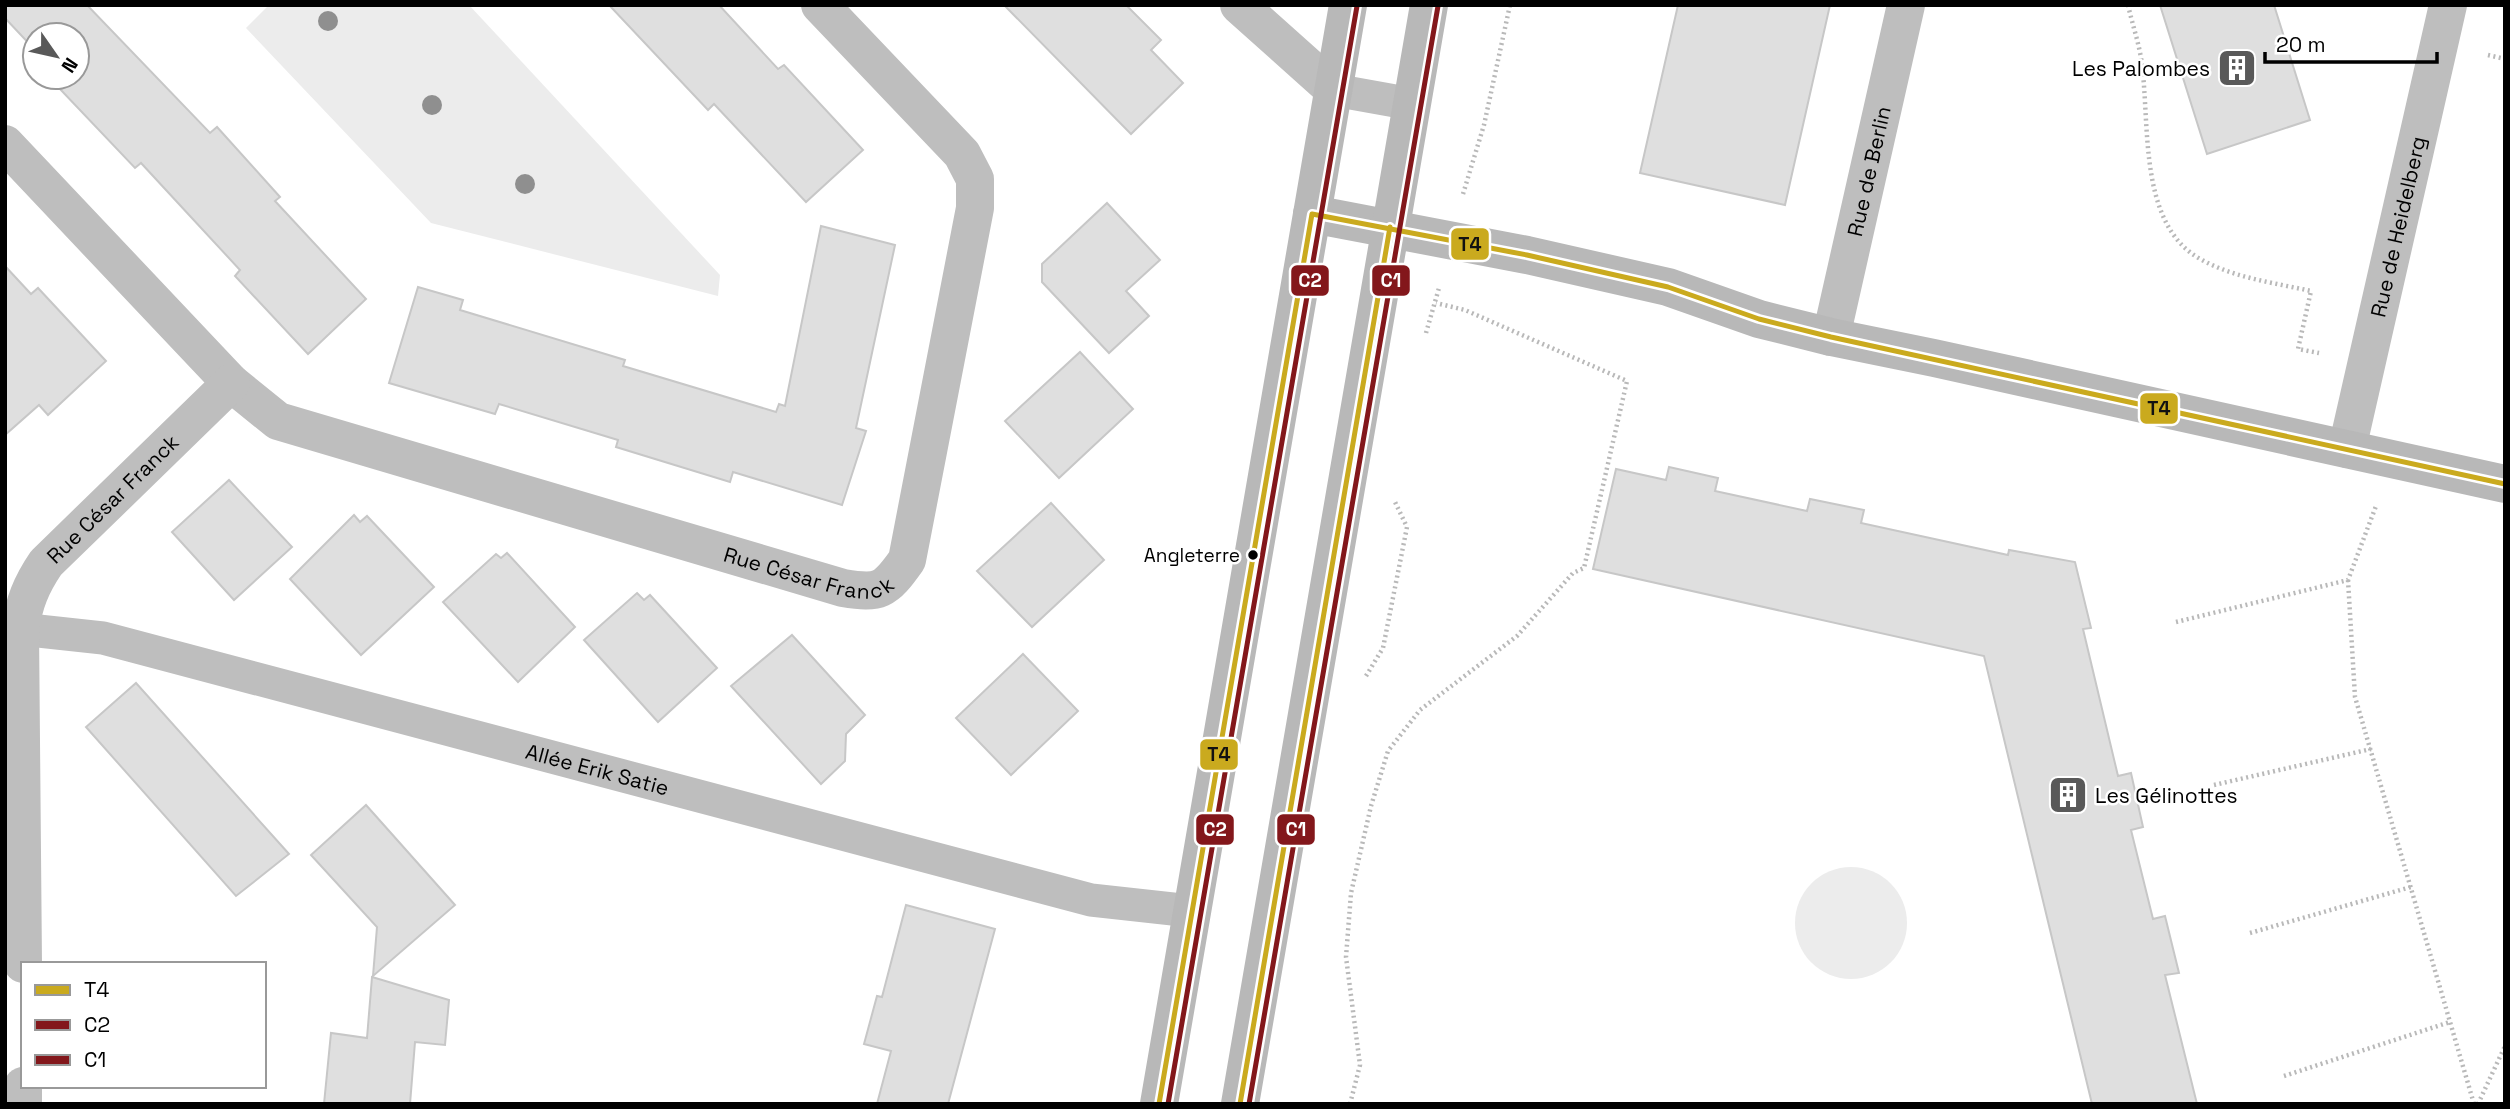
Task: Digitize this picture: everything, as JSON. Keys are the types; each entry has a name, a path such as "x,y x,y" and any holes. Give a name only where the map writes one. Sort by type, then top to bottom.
{"main road":[{"path":"1159,1104 1348,5"},
{"path":"1240,1104 1429,5"},
{"path":"1312,214 1527,255 1668,288 1759,319 1831,337 2505,484"}],"street":[{"name":"Rue César Franck","path":"5,144 231,383 278,421 843,588 871,593 892,581 907,560 975,208 975,179 962,154 820,5"},
{"path":"1239,5 1334,90"},
{"name":"Rue de Berlin","path":"1831,337 1906,5"},
{"name":"Rue de Heidelberg","path":"2347,449 2448,5"},
{"name":"Rue César Franck","path":"23,962 14,875 13,627 32,583 46,563 231,383"}],"lane":[{"path":"1334,90 1412,104"},
{"name":"Allée Erik Satie","path":"13,627 103,638 1091,900 1191,911"}],"path":[{"path":"1467,178 1484,125 1510,5"},
{"path":"2128,5 2141,58 2151,172 2162,214 2178,243 2202,260 2242,275 2311,291 2298,349 2367,363"},
{"path":"1350,1104 1360,1065 1346,957 1350,893 1371,806 1388,751 1420,710 1517,636 1573,573 1584,568 1627,381 1465,310 1436,303"},
{"path":"2393,459 2348,580 2355,697 2476,1104"},
{"path":"1360,685 1383,648 1407,527 1393,498"},
{"path":"2176,622 2348,580"},
{"path":"2214,785 2371,749"},
{"path":"2250,933 2411,887"},
{"path":"2284,1076 2450,1022"},
{"path":"2476,1104 2505,1046"}],"shaded area":[{"path":"269,5 469,5 720,275 718,296 431,223 246,28"},
{"path":"1851,867 1872,871 1891,883 1903,902 1907,923 1903,944 1891,963 1872,975 1851,979 1830,975 1811,963 1799,944 1795,923 1799,902 1811,883 1830,871"}],"building":[{"path":"5,5 87,5 210,133 217,127 280,197 275,201 366,299 308,354 235,276 240,270 141,163 135,168 62,91 91,91 91,21 21,21 21,35 5,18"},
{"path":"609,5 719,5 778,69 784,65 863,150 806,202 714,104 708,110"},
{"path":"1004,5 1126,5 1161,40 1151,50 1183,83 1131,134"},
{"path":"1678,5 1830,5 1785,205 1640,173"},
{"name":"Les Palombes","path":"2160,5 2274,5 2310,120 2207,154"},
{"path":"1107,203 1160,260 1126,291 1149,316 1109,353 1042,282 1042,264"},
{"path":"821,226 895,245 856,428 866,431 842,505 733,472 730,482 616,447 618,440 499,404 495,414 389,383 418,287 463,300 460,310 625,360 623,366 776,412 779,404 785,406"},
{"path":"5,266 31,294 38,288 106,361 48,415 39,405 5,435"},
{"path":"1080,352 1133,409 1059,478 1005,421"},
{"name":"Les Gélinottes","path":"1669,467 1718,478 1715,491 1807,511 1810,499 1864,510 1861,523 2008,555 2009,550 2075,562 2091,628 2083,629 2118,776 2131,773 2143,827 2131,830 2153,919 2165,916 2179,973 2165,975 2197,1104 2092,1104 1984,656 1593,569 1616,469 1666,480"},
{"path":"229,480 292,547 234,600 172,532"},
{"path":"1051,503 1104,560 1032,627 977,571"},
{"path":"354,515 360,522 367,516 434,587 361,655 290,579"},
{"path":"507,553 575,627 518,682 443,602 496,554 501,558"},
{"path":"637,593 644,600 650,595 717,668 658,722 584,640"},
{"path":"792,635 865,715 846,734 845,761 821,784 731,686"},
{"path":"1023,654 1078,711 1011,775 956,718"},
{"path":"136,683 289,854 236,896 86,727"},
{"path":"366,805 455,905 373,976 377,927 311,855"},
{"path":"906,905 995,929 948,1104 877,1104 891,1051 864,1044 877,996 882,997"},
{"path":"372,977 449,1000 445,1045 415,1042 410,1104 324,1104 331,1033 367,1038"}],"transit line":[{"name":"C2","path":"1168,1104 1357,6"},
{"name":"C1","path":"1249,1104 1438,6"},
{"name":"T4","path":"1159,1104 1312,214 1527,255 1668,287 1759,319 1831,337 2505,484"},
{"name":"T4","path":"1240,1104 1390,227"}],"place":[{"name":"Les Palombes","path":"2237,68"},
{"name":"Angleterre","path":"1253,555"},
{"name":"Les Gélinottes","path":"2068,795"}]}
